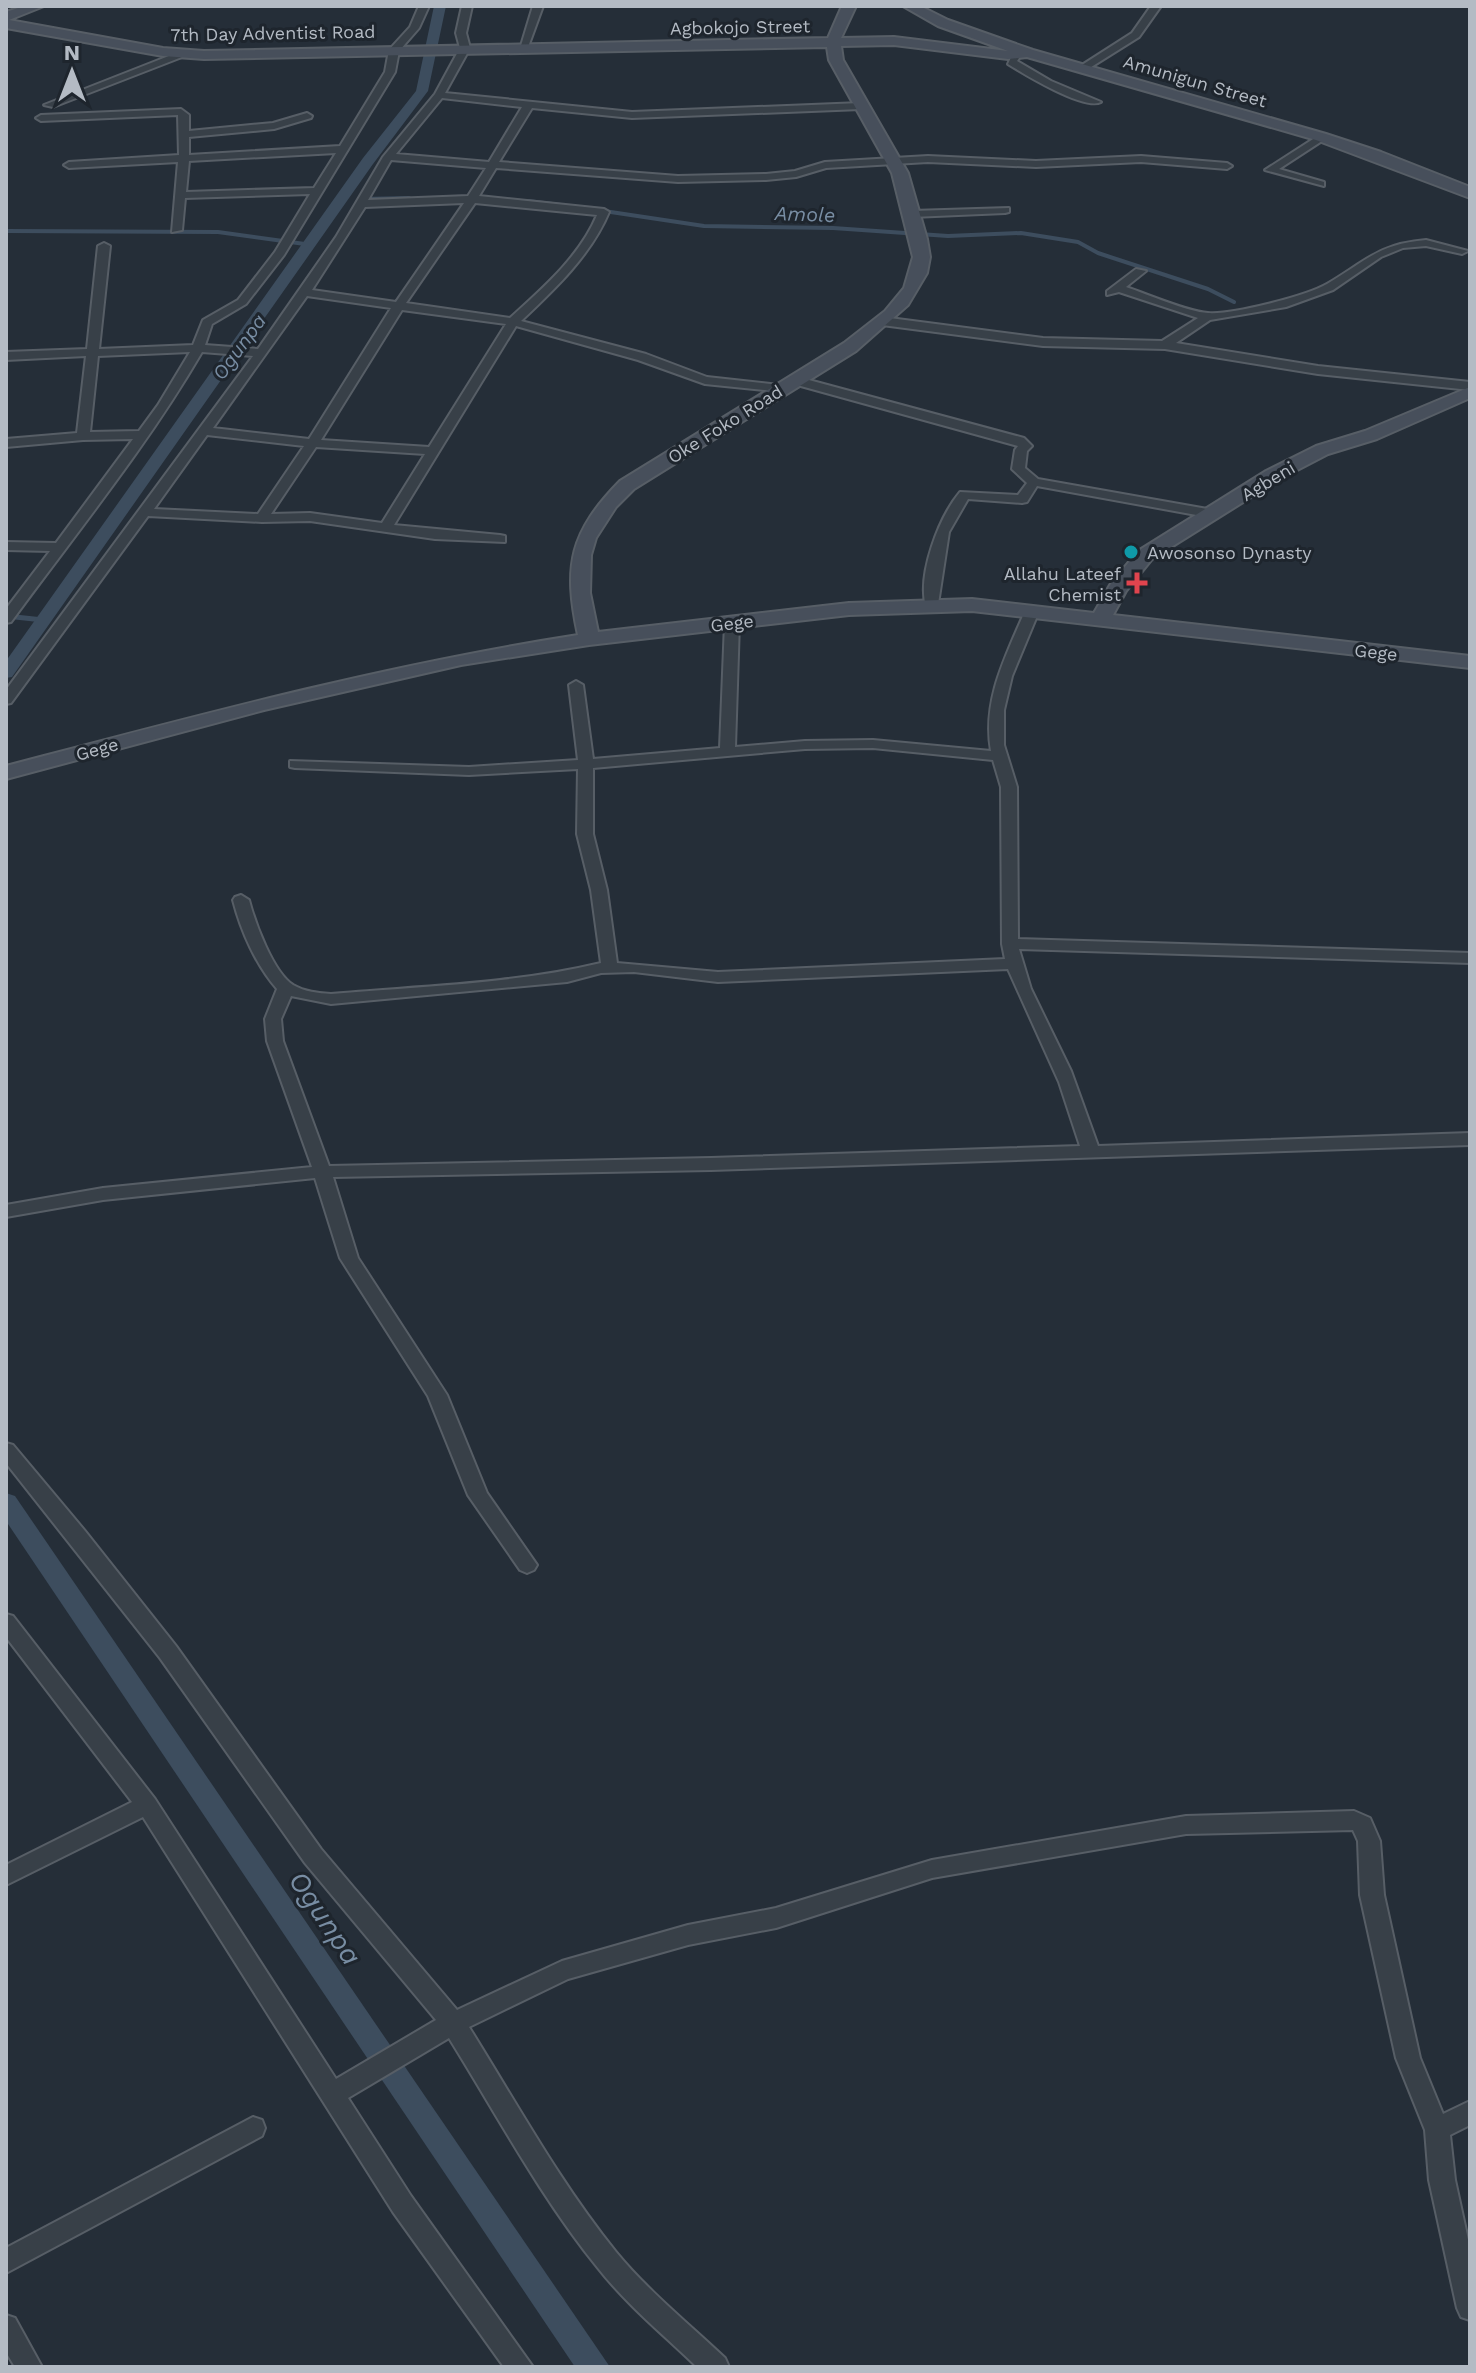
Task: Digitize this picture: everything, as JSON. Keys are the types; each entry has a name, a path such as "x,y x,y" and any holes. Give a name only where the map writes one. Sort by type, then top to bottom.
{"street":[{"path":"6,11 19,6"},
{"path":"6,17 37,6"},
{"path":"6,619 182,380 202,348 207,322 242,302 280,253 390,72 397,50 414,28 424,6"},
{"path":"6,700 304,292 388,157 439,95 458,48 467,6"},
{"path":"523,47 538,6"},
{"path":"832,43 849,6"},
{"name":"Amunigun Street","path":"910,6 1022,54 1085,67 1321,137 1376,155 1468,192"},
{"path":"1085,67 1136,35 1156,6"},
{"name":"7th Day Adventist Road","path":"6,24 179,55 458,48"},
{"path":"6,34 54,35"},
{"name":"Agbokojo Street","path":"458,48 894,41 1022,54"},
{"name":"Oke Foko Road","path":"589,639 580,602 580,556 589,533 608,502 627,485 850,347 882,321 917,285 921,271 918,235 895,160 841,74 832,43"},
{"path":"1022,54 1011,62 1096,102"},
{"path":"49,105 179,55"},
{"path":"439,95 632,115 861,106"},
{"path":"262,518 399,305 472,199 529,104"},
{"path":"41,118 181,112 184,115 184,158 176,230"},
{"path":"185,134 274,126 307,116"},
{"path":"1320,184 1270,170 1321,137"},
{"path":"69,165 343,149"},
{"path":"388,157 634,176 720,179 796,174 825,165 895,160 1036,164 1141,159 1227,166"},
{"path":"180,195 319,191"},
{"path":"361,204 472,199 604,212 595,233 549,289 513,322 387,526"},
{"path":"912,214 1005,210"},
{"path":"1140,271 1113,292 1207,317 1286,304 1329,288 1377,255 1401,245 1426,243 1462,251"},
{"path":"83,436 104,246"},
{"path":"304,292 513,322 642,357 705,380 787,384 1020,441 1026,446 1021,450 1018,469 1034,482 1213,514"},
{"path":"1165,345 1207,317"},
{"path":"882,321 1043,342 1165,345 1318,370 1470,386"},
{"path":"6,356 202,348 258,352"},
{"name":"Agbeni","path":"1101,619 1117,589 1145,555 1273,475 1322,450 1371,435 1470,392"},
{"path":"202,431 431,451"},
{"path":"6,443 83,436 143,435"},
{"path":"931,604 939,547 945,524 957,503 965,495 1022,499 1034,482"},
{"path":"144,512 262,518 310,517 435,535 500,539"},
{"path":"6,546 61,547"},
{"name":"Gege","path":"6,773 347,685 461,659 589,639 849,609 931,604 1032,611 1470,662"},
{"path":"1032,611 1001,689 995,726 1009,787 1010,944 1013,964 1024,994 1074,1096 1091,1153"},
{"path":"727,751 732,623"},
{"path":"576,685 586,765 585,834 599,890 610,968"},
{"path":"295,764 469,771 586,765 727,751 873,744 1001,756"},
{"path":"241,900 259,950 274,975 286,988 305,996 331,999 567,977 610,968 718,977 1013,964"},
{"path":"1010,944 1470,958"},
{"path":"286,988 273,1019 275,1041 311,1136 349,1258 437,1395 478,1495 527,1565"},
{"path":"6,1211 103,1194 321,1172 1091,1153 1470,1139"},
{"path":"6,1450 159,1640 313,1856 450,2025 606,2259 631,2287 716,2367"},
{"path":"6,1622 147,1805 402,2204 520,2367"},
{"path":"6,1876 147,1805"},
{"path":"332,2094 450,2025 562,1971 688,1935 776,1918 932,1869 1186,1825 1354,1820 1362,1824 1369,1841 1372,1895 1408,2058 1437,2130 1442,2180 1470,2308"},
{"path":"1437,2130 1470,2112"},
{"path":"6,2261 253,2128"},
{"path":"6,2327 29,2367"}],"waterway":[{"name":"Ogunpa","path":"6,673 368,161 422,91 440,6"},
{"name":"Amole","path":"364,199 409,198"},
{"name":"Amole","path":"528,201 561,205"},
{"name":"Amole","path":"604,211 704,226 833,228 948,236 1021,233 1078,242 1098,253 1208,289 1234,302"},
{"path":"6,231 218,232 312,245"},
{"path":"6,616 43,620"},
{"name":"Ogunpa","path":"6,1502 594,2367"}],"place":[{"name":"Awosonso Dynasty","path":"1131,552"},
{"name":"Allahu Lateef Chemist","path":"1137,583"}]}
